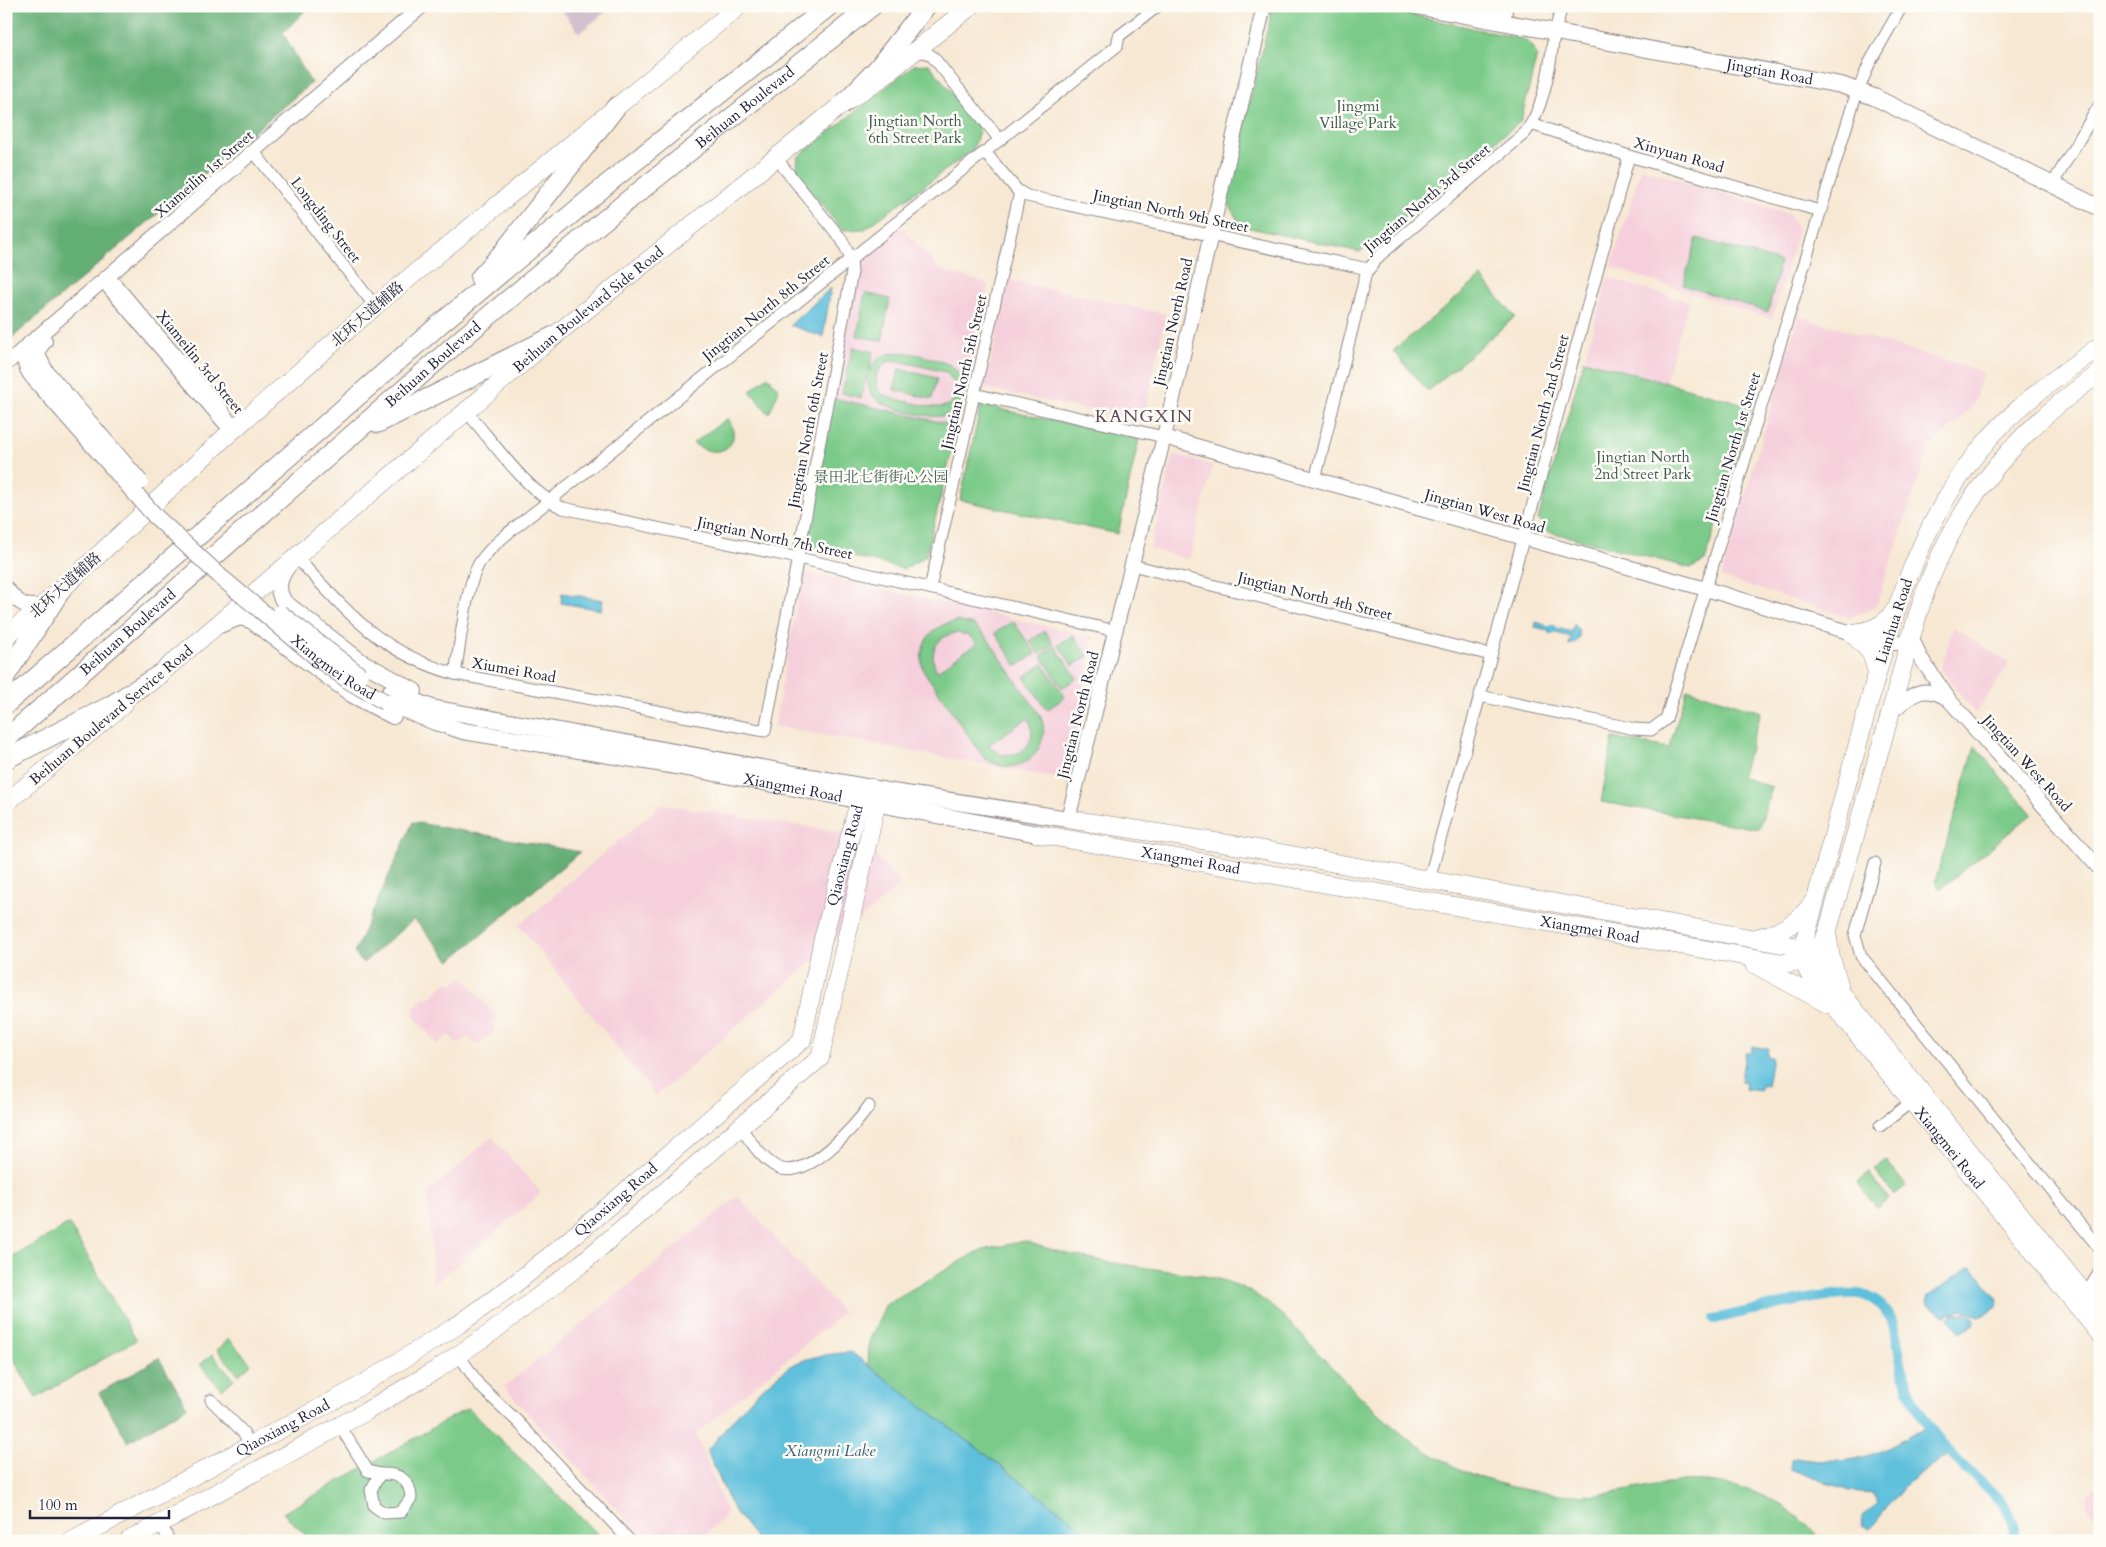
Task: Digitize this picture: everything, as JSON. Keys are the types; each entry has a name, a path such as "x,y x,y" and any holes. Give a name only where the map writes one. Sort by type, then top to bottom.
{"highway":[{"name":"Beihuan Boulevard","path":"6,704 440,324 617,176 830,6"},
{"name":"Beihuan Boulevard","path":"6,739 466,335 626,202 872,6"},
{"path":"844,103 874,73 926,6"},
{"path":"440,324 504,251 616,107"},
{"path":"356,433 554,336"},
{"path":"6,675 61,590"},
{"path":"6,759 110,706 159,675"}],"main road":[{"name":"北环大道辅路","path":"8,634 61,590 234,429 375,306 739,6"},
{"name":"Beihuan Boulevard Side Road","path":"215,626 465,410 554,336 844,103 881,78 972,6"},
{"name":"Jingtian Road","path":"1416,6 1822,70 2055,181 2100,208"},
{"name":"Jingtian Road","path":"1478,6 1556,27"},
{"name":"Jingtian Road","path":"2055,181 2100,198"},
{"name":"Xiangmei Road","path":"37,342 39,346 37,375 156,516 223,579 335,672 436,722 463,731 694,769 859,802"},
{"name":"Lianhua Road","path":"1806,955 1818,892 1885,643 1897,605 1927,531 1957,480 1980,448 2030,398 2100,346"},
{"name":"Lianhua Road","path":"1806,955 1827,933 1912,638 1938,562 1960,519 1979,490 2032,427 2067,396 2100,373"},
{"path":"293,560 280,578 278,586 282,599 288,606 343,650 378,672 407,688 456,707 469,715"},
{"path":"1852,633 1879,626 1889,618 1897,605"},
{"path":"268,633 266,621 268,614 280,607 288,606"},
{"path":"215,626 233,619 246,618 331,681 384,712 434,729 463,731"},
{"name":"Beihuan Boulevard Service Road","path":"6,803 215,626"},
{"path":"1852,633 1871,653 1877,672"},
{"name":"Xiangmei Road","path":"387,697 432,708 874,796 1038,834 1784,963 1806,955"},
{"name":"Xiangmei Road","path":"874,796 1068,819 1247,847 1788,944 1806,955 1847,1000 1917,1098"},
{"name":"Qiaoxiang Road","path":"72,1541 385,1371 458,1325 512,1286 581,1230 802,1040 822,943 859,802 874,796"},
{"name":"Qiaoxiang Road","path":"128,1541 340,1426 459,1354 514,1317 574,1269 820,1058 874,796"},
{"path":"1038,834 1068,819"},
{"path":"1062,838 1068,819"},
{"path":"1836,825 1840,833 1850,834 1856,832"},
{"path":"1247,847 1239,852 1237,860 1240,867 1248,871"},
{"path":"1754,938 1773,934 1792,923 1806,911 1818,892"},
{"path":"1827,933 1833,967 1847,1000"},
{"path":"1726,953 1761,967 1799,986 1828,1004 1846,1019"},
{"name":"Xiangmei Road","path":"1806,955 1810,974 1846,1019 1917,1098 2082,1302 2100,1334"},
{"name":"Xiangmei Road","path":"2082,1302 2100,1313"}],"street":[{"name":"Xiameilin 1st Street","path":"6,364 37,342 110,283 422,6"},
{"name":"Xiameilin 1st Street","path":"256,155 432,6"},
{"name":"Jingtian North 8th Street","path":"455,674 472,579 489,551 1117,46 1119,36 1158,6"},
{"name":"Jingtian North Road","path":"1068,819 1164,437 1264,6"},
{"name":"Jingtian North 3rd Street","path":"1315,480 1362,282 1368,269 1379,256 1520,139 1531,124 1562,6"},
{"name":"Jingtian North 1st Street","path":"1480,696 1635,729 1655,728 1666,719 1859,86 1902,6"},
{"path":"912,54 922,51 933,57 1000,140"},
{"path":"2055,181 2100,104"},
{"name":"Xinyuan Road","path":"1531,124 1629,156 1820,211"},
{"path":"985,152 1020,192"},
{"name":"Longding Street","path":"256,155 375,306"},
{"name":"Jingtian North 2nd Street","path":"1429,880 1629,156"},
{"path":"776,158 839,236 852,259"},
{"name":"Jingtian North 9th Street","path":"1020,192 1033,197 1368,269"},
{"name":"Jingtian North 5th Street","path":"930,588 1020,192"},
{"name":"Jingtian North 6th Street","path":"765,730 851,284 852,259"},
{"name":"Xiameilin 3rd Street","path":"110,283 224,424 234,429"},
{"path":"6,373 18,368 37,375"},
{"name":"Jingtian West Road","path":"974,394 1164,437 1706,589 1885,643 1899,643 1912,638 1920,658 1950,701 2100,869"},
{"name":"Jingtian North 7th Street","path":"465,410 534,489 549,501 582,513 798,558 1116,631"},
{"name":"Xiumei Road","path":"293,560 373,636 430,667 455,674 765,730"},
{"name":"Jingtian North 4th Street","path":"1133,562 1492,652"},
{"path":"6,588 12,602 15,619 8,634"},
{"path":"12,602 26,607 43,605"},
{"name":"Jingtian West Road","path":"1890,712 1908,698 1923,691 1936,692 1950,701"},
{"path":"1875,863 1855,935 1861,956 2100,1249"},
{"path":"1880,1126 1917,1098"},
{"path":"740,1127 769,1161 784,1170 794,1170 813,1161 849,1131 869,1106"},
{"path":"2082,1302 2100,1274"},
{"path":"459,1354 479,1385 516,1421 630,1541"},
{"path":"211,1400 244,1432 250,1445"},
{"path":"340,1426 368,1471 380,1474"},
{"path":"161,1523 169,1541"}],"shaded area":[{"path":"559,6 613,6 579,33"},
{"path":"1641,168 1789,214 1798,229 1772,319 1611,267"},
{"path":"902,227 940,270 988,284 958,426 833,398 859,269 871,250"},
{"path":"1608,278 1689,302 1665,382 1584,360"},
{"path":"1009,280 1166,314 1143,422 985,388"},
{"path":"1798,316 1983,372 1973,406 1929,448 1876,606 1851,618 1721,577"},
{"path":"1174,454 1213,465 1189,559 1150,549"},
{"path":"803,571 1093,637 1067,780 774,726"},
{"path":"1953,627 2009,663 1976,714 1941,670"},
{"path":"662,804 857,835 901,884 656,1096 519,925"},
{"path":"463,976 497,1018 490,1023 496,1030 478,1045 468,1037 458,1044 449,1035 437,1044 414,1016 414,1008 423,998 431,997 446,982 453,984"},
{"path":"492,1137 541,1193 433,1285 428,1193"},
{"path":"738,1196 843,1313 696,1434 727,1514 699,1541 646,1541 504,1387"},
{"path":"2100,1483 2100,1522 2088,1508 2086,1501 2088,1493"}],"green space":[{"path":"6,6 310,6 283,33 311,83 6,343"},
{"name":"Jingmi Village Park","path":"1273,6 1371,6 1527,40 1537,55 1521,121 1360,252 1241,226 1226,199"},
{"name":"Jingtian North 6th Street Park","path":"929,64 980,128 973,150 865,229 842,230 796,173 798,157 914,65"},
{"path":"1697,238 1780,262 1768,312 1683,285"},
{"path":"1481,277 1515,317 1428,391 1393,351"},
{"path":"865,293 890,299 882,341 857,336"},
{"path":"853,347 873,352 869,371 875,361 884,356 894,353 917,354 950,365 961,378 963,385 962,400 958,407 952,412 937,417 908,412 889,406 876,399 870,391 867,375 861,398 842,393","holes":["894,360 946,372 955,384 955,394 948,405 941,407 926,406 891,398 881,393 878,389 876,375 885,363"]},
{"name":"Jingtian North 2nd Street Park","path":"1584,360 1752,406 1705,561 1691,568 1546,531 1538,519"},
{"path":"899,369 937,378 932,399 894,390"},
{"path":"768,376 779,390 769,414 750,391"},
{"name":"景田北七街街心公园","path":"833,398 958,426 926,556 904,569 807,545"},
{"path":"981,405 1139,439 1118,534 960,500"},
{"path":"728,418 733,436 731,443 726,448 720,451 711,451 702,449 693,443"},
{"path":"957,621 973,625 986,636 1038,712 1043,726 1042,739 1038,750 1024,763 1008,767 993,763 984,758 923,670 922,652 924,644 933,631 948,623","holes":["957,633 968,635 977,643 937,671 933,658 936,646 944,637","1028,718 1032,733 1031,737 1027,746 1019,753 1002,755 988,745"]},
{"path":"1013,621 1036,654 1017,666 995,633"},
{"path":"1045,631 1054,644 1039,654 1030,641"},
{"path":"1073,635 1088,656 1073,666 1058,645"},
{"path":"1055,646 1077,678 1062,688 1041,656"},
{"path":"1043,664 1065,697 1047,710 1024,677"},
{"path":"1687,689 1761,712 1741,777 1772,787 1759,829 1601,802 1613,738 1669,748"},
{"path":"1975,746 2032,814 1940,889 1935,882"},
{"path":"413,822 580,852 450,961 414,919 363,963 354,953"},
{"path":"1886,1160 1906,1186 1894,1195 1874,1169"},
{"path":"1869,1173 1889,1199 1877,1208 1857,1182"},
{"path":"69,1224 136,1340 36,1398 6,1346 6,1261"},
{"path":"1024,1241 1056,1251 1089,1258 1192,1274 1240,1286 1260,1298 1286,1319 1361,1397 1404,1435 1428,1452 1453,1466 1481,1478 1513,1487 1568,1495 1611,1493 1677,1482 1717,1483 1756,1493 1775,1502 1792,1512 1807,1525 1820,1541 1099,1541 868,1365 869,1342 886,1304 979,1251"},
{"path":"229,1339 251,1364 239,1375 217,1350"},
{"path":"212,1354 234,1379 222,1390 200,1365"},
{"path":"159,1358 187,1407 128,1442 99,1393"},
{"path":"468,1408 605,1541 312,1541 283,1513"}],"water":[{"path":"831,288 823,337 790,325"},
{"path":"562,593 603,600 601,610 561,603"},
{"path":"1536,622 1548,626 1553,624 1557,628 1572,632 1574,624 1579,630 1578,640 1569,645 1571,637 1556,633 1550,634 1547,630 1535,627"},
{"path":"1752,1046 1768,1049 1767,1056 1772,1057 1767,1086 1762,1085 1760,1091 1745,1089 1746,1082 1741,1081 1745,1053 1751,1053"},
{"path":"1969,1267 1973,1268 1998,1300 1997,1306 1981,1318 1962,1310 1944,1316 1927,1303 1929,1296"},
{"path":"1965,1313 1974,1318 1975,1323 1961,1332 1948,1319 1953,1314"},
{"name":"Xiangmi Lake","path":"851,1352 1099,1541 758,1541 733,1509 707,1451 756,1394 779,1374 804,1360"},
{"path":"1932,1424 1953,1451 1907,1483 1870,1529 1862,1525 1861,1516 1879,1503 1874,1493 1850,1491 1790,1469 1791,1460 1795,1458 1835,1461 1852,1460 1867,1456 1882,1451"}],"waterway":[{"path":"1714,1319 1791,1302 1834,1295 1863,1295 1874,1300 1882,1306 1892,1323 1904,1376 1920,1413 1951,1454 1998,1498 2010,1516 2016,1541"}],"district":[{"name":"KANGXIN","path":"1144,416"}]}
